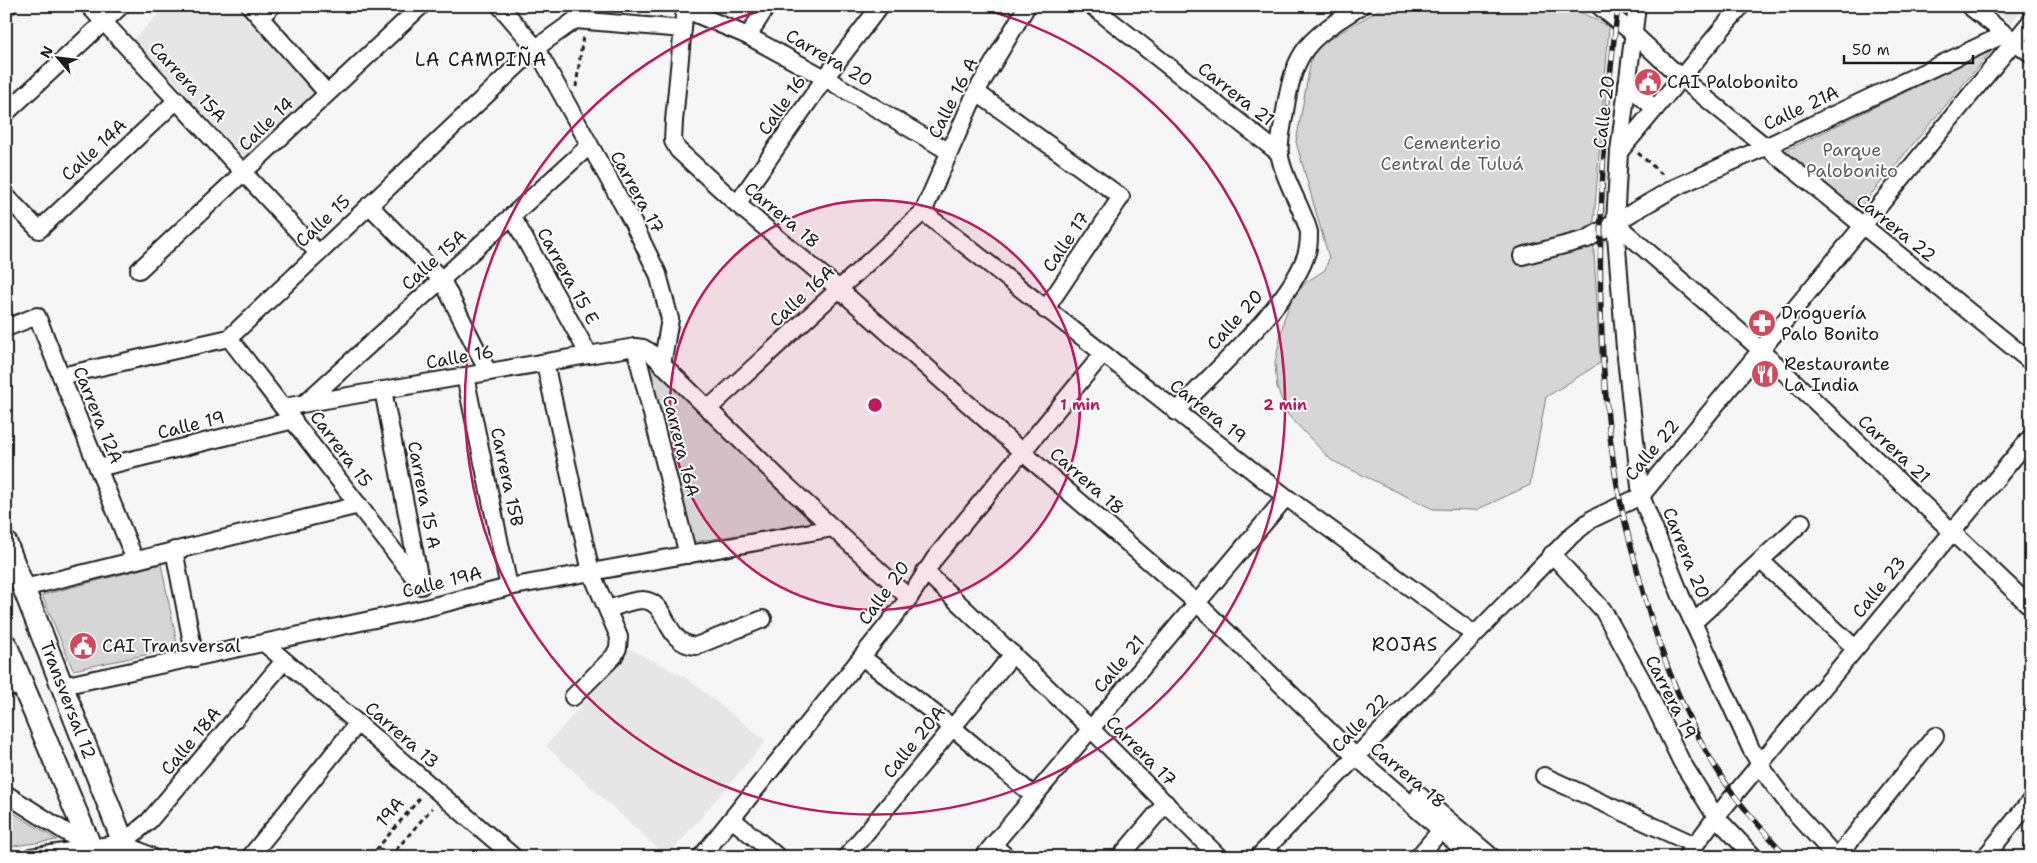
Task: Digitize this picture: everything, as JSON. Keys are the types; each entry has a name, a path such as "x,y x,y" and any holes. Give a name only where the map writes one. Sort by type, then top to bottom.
{"main road":[{"name":"Transversal 12","path":"6,543 126,850"},
{"name":"Transversal 12","path":"6,645 15,686 93,852"}],"street":[{"name":"Carrera 15A","path":"89,6 245,172 318,253"},
{"path":"6,113 122,6"},
{"name":"Calle 14","path":"139,270 421,6"},
{"name":"Carrera 17","path":"500,6 536,48 658,274 670,318 662,365"},
{"path":"748,36 767,6"},
{"name":"Calle 16","path":"737,204 825,78 880,6"},
{"name":"Calle 16 A","path":"922,212 976,92 1027,6"},
{"name":"Carrera 21","path":"1092,6 1280,154"},
{"path":"1280,154 1288,95 1294,68 1301,53 1323,30 1362,6"},
{"name":"Carrera 22","path":"1599,6 1634,34 1681,78 1862,227 2031,362"},
{"name":"Calle 20","path":"1616,223 1627,84 1637,6"},
{"path":"1623,147 1741,6"},
{"path":"1970,6 2031,54"},
{"path":"578,16 682,29 684,8"},
{"name":"Carrera 20","path":"684,8 748,36 825,78 948,151"},
{"path":"261,10 327,93"},
{"name":"Calle 15","path":"229,338 536,48 578,16"},
{"name":"Calle 22","path":"1258,857 1362,752 1552,554 1592,519 1641,496 1862,227 2010,38 2031,21"},
{"name":"Carrera 18","path":"682,29 673,141 678,150 737,204 839,289 1021,451 1197,603 1362,752 1472,857"},
{"name":"Calle 21A","path":"1522,256 1586,238 1616,223 1676,187 2010,38"},
{"path":"1627,84 1655,109"},
{"name":"Calle 17","path":"976,92 1121,197 1045,310"},
{"name":"Calle 14A","path":"6,196 39,230 177,100"},
{"name":"Calle 15A","path":"305,403 589,146"},
{"name":"Calle 20","path":"1176,412 1258,326 1283,296 1301,267 1309,245 1304,216 1283,167 1280,154"},
{"path":"369,205 442,280 488,372"},
{"name":"Calle 16A","path":"708,409 922,212"},
{"name":"Carrera 19","path":"922,212 1102,355 1286,497 1474,634"},
{"name":"Carrera 15 E","path":"512,216 589,355"},
{"name":"Carrera 20","path":"1616,223 1625,348 1641,496 1693,623 1735,717 1760,764 1792,809 1837,857"},
{"name":"Carrera 21","path":"1616,223 1761,350 2031,607"},
{"name":"Carrera 12A","path":"6,328 37,316 135,560"},
{"path":"61,376 229,338"},
{"name":"Carrera 15","path":"229,338 421,586"},
{"path":"639,348 662,365 833,528 910,598"},
{"name":"Calle 16","path":"284,407 545,362 639,348"},
{"name":"Carrera 16A","path":"639,348 688,555"},
{"name":"Calle 20","path":"700,857 910,598 925,571 1021,451 1102,355"},
{"path":"545,362 591,572 609,609 619,637 618,648 610,661 573,697"},
{"name":"Carrera 15B","path":"465,376 509,587"},
{"name":"Carrera 15 A","path":"383,390 426,608"},
{"name":"Calle 19","path":"98,468 294,420"},
{"name":"Calle 23","path":"1716,817 1951,531 2031,437"},
{"name":"Calle 21","path":"988,851 1286,497"},
{"path":"24,588 359,505"},
{"path":"1693,623 1802,522"},
{"name":"Calle 19A","path":"62,686 426,608 509,587 833,528"},
{"path":"174,550 195,658"},
{"name":"Carrera 19","path":"1552,554 1603,610 1644,684 1681,761 1716,817 1754,857"},
{"path":"1761,561 1855,648"},
{"name":"Carrera 17","path":"925,571 1091,728 1219,857"},
{"path":"609,609 636,600 646,600 660,610 676,638 689,645 696,646 763,619"},
{"name":"Carrera 13","path":"264,643 512,856"},
{"name":"Calle 20A","path":"846,857 1013,654"},
{"path":"862,657 952,727 1034,796"},
{"name":"Calle 18A","path":"126,850 284,661"},
{"path":"250,857 358,724"},
{"path":"1837,857 1935,736"},
{"path":"1362,752 1492,857"},
{"path":"1544,776 1690,851 1716,817"},
{"path":"6,794 93,852"},
{"path":"1985,857 2031,800"},
{"path":"1120,857 1166,803"},
{"path":"732,819 778,857"},
{"path":"1418,857 1442,829"},
{"path":"31,857 126,850 152,857"},
{"path":"988,851 1007,857"}],"path":[{"path":"576,88 578,16"},
{"path":"1623,147 1676,187"},
{"name":"19A","path":"370,857 437,791"},
{"name":"19A","path":"390,857 437,791"}],"shaded area":[{"path":"167,6 243,6 319,88 245,158 134,39"},
{"path":"1989,6 2025,6 2011,23"},
{"path":"630,649 685,677 766,741 667,857 546,746"}],"green space":[{"name":"Cementerio Central de Tuluá","path":"1385,6 1569,6 1609,27 1593,233 1600,363 1546,397 1530,485 1476,510 1433,509 1331,460 1288,415 1277,388 1275,363 1284,319 1292,299 1306,282 1325,270 1329,258 1296,142 1313,49"},
{"name":"Parque Palobonito","path":"1993,49 1856,212 1783,152"},
{"path":"647,361 812,523 694,542"},
{"path":"161,564 178,648 73,670 42,595"},
{"path":"6,808 57,840 6,847"}],"railway":[{"path":"1618,6 1606,119 1600,232 1600,289 1606,403 1619,493 1644,595 1660,647 1680,699 1705,749 1734,795 1787,857"}],"place":[{"name":"CAI Palobonito","path":"1648,82"},
{"name":"Droguería Palo Bonito","path":"1762,323"},
{"name":"Restaurante La India","path":"1765,374"},
{"name":"CAI Transversal","path":"83,646"}],"district":[{"name":"LA CAMPIÑA","path":"481,59"},
{"name":"ROJAS","path":"1405,644"}]}
